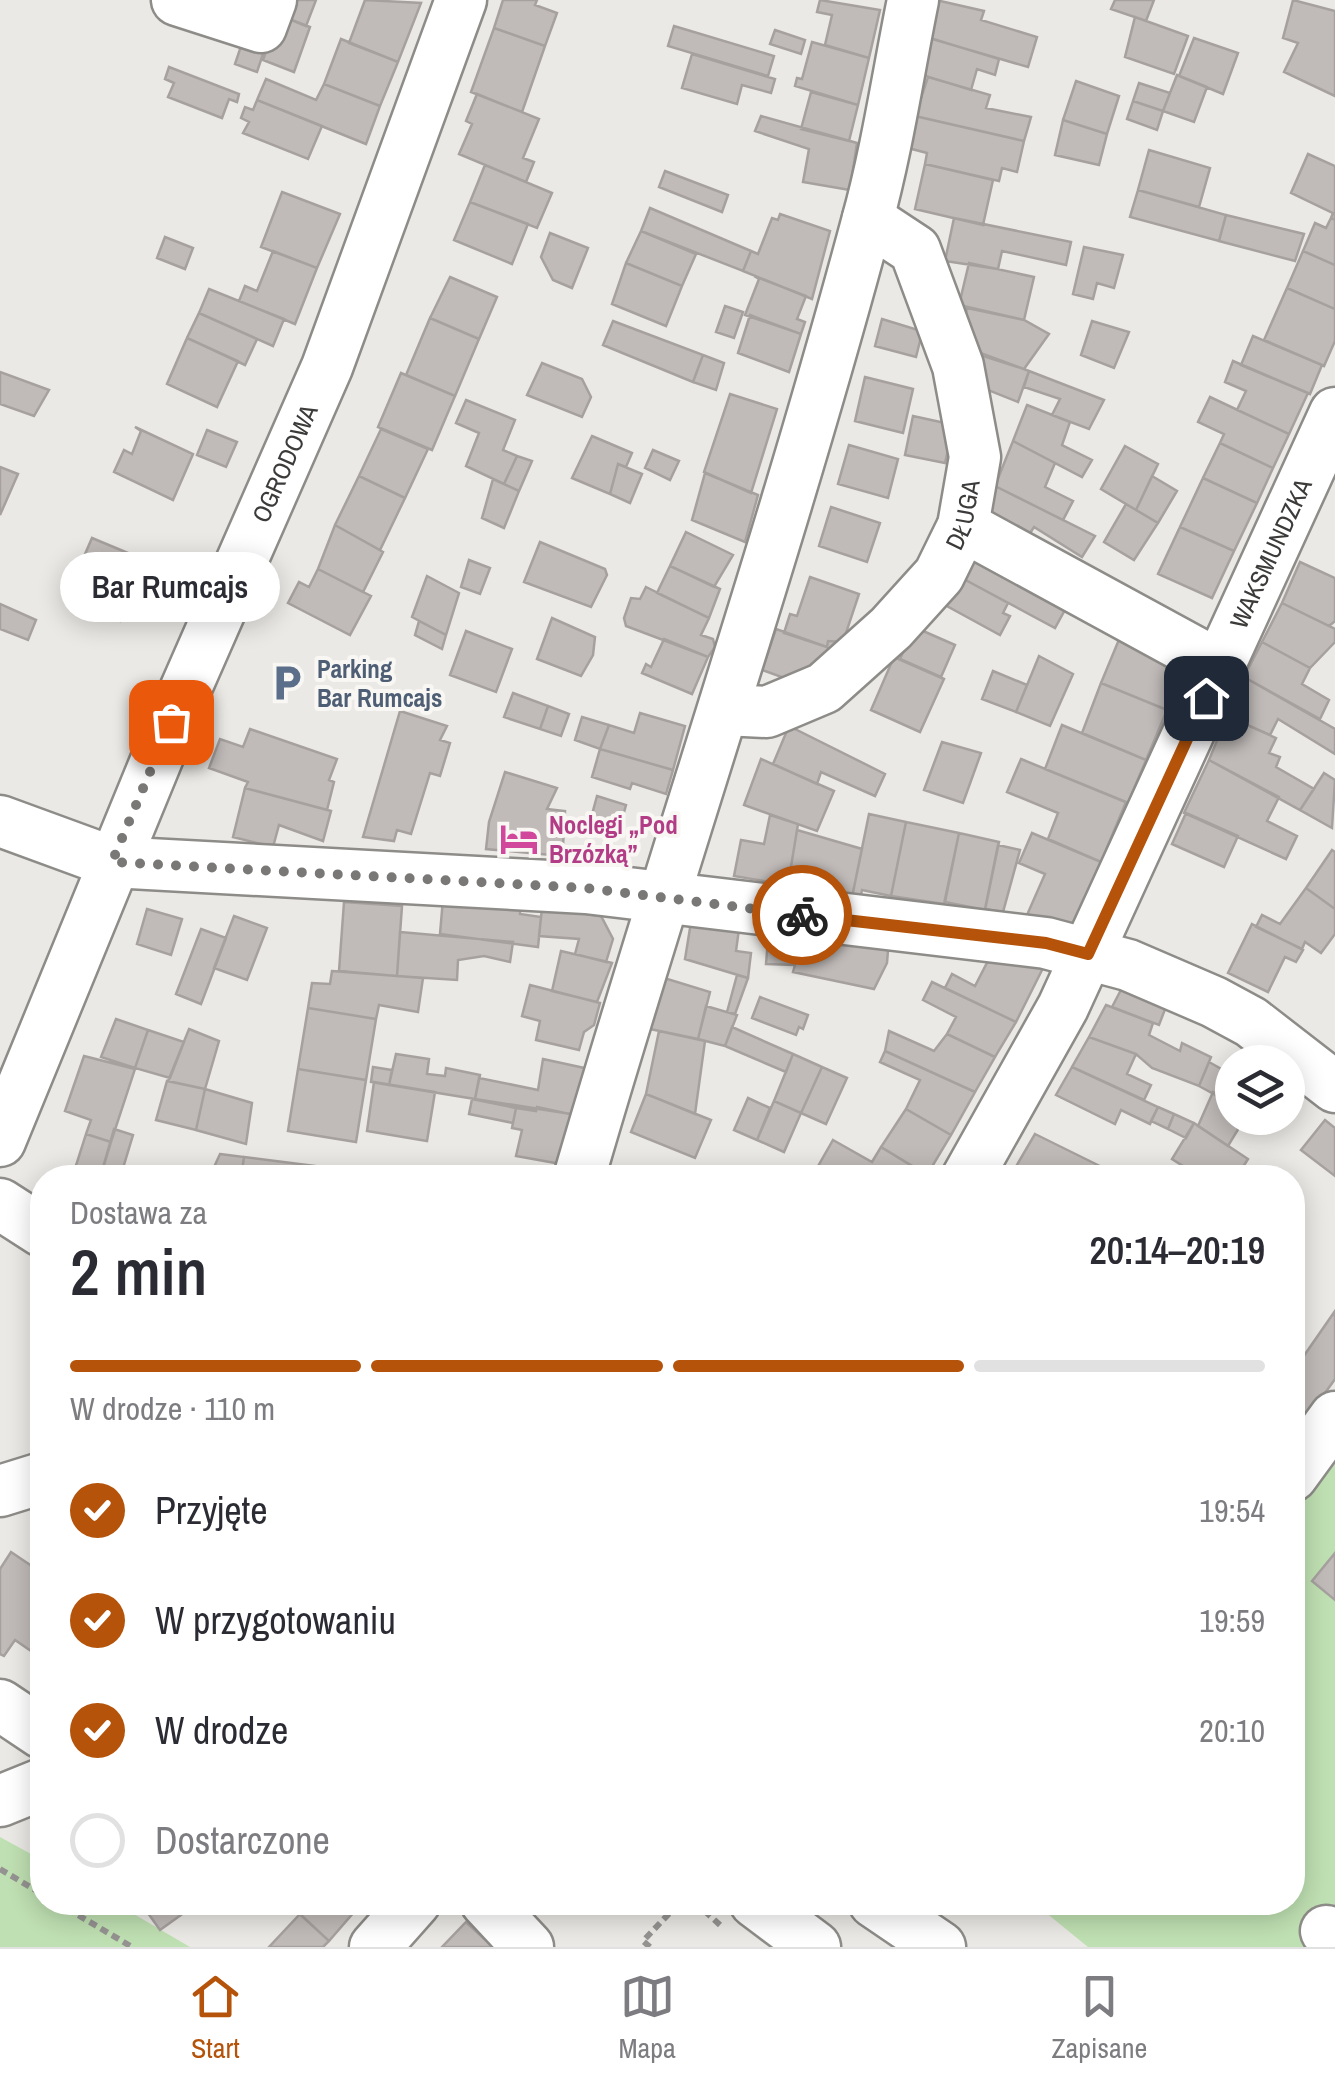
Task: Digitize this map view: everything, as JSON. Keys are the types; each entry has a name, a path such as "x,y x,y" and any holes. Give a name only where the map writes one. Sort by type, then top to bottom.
{"street":[{"path":"177,0 261,27 271,0"},
{"name":"OGRODOWA","path":"0,1141 112,862 326,367 461,0"},
{"path":"583,1165 661,898 724,710 868,219 913,0"},
{"name":"DŁUGA","path":"724,710 767,712 824,688 890,628 939,574 963,526 975,457 958,366 915,250 868,219"},
{"name":"WAKSMUNDZKA","path":"975,1165 1030,1071 1088,954 1335,413"},
{"path":"963,526 1220,666"},
{"path":"0,822 112,862 586,888 1046,943 1128,964 1239,1016 1335,1086"},
{"path":"0,1204 30,1224"},
{"path":"1305,1458 1335,1417"},
{"path":"0,1492 30,1482"},
{"path":"0,1705 30,1725"},
{"path":"0,1801 30,1789"},
{"path":"375,1947 403,1915"},
{"path":"498,1915 528,1947"},
{"path":"772,1915 815,1947"},
{"path":"893,1915 940,1947"}],"path":[{"path":"0,1868 30,1887"},
{"path":"78,1915 132,1947"},
{"path":"650,1947 643,1940 667,1915"}],"green space":[{"path":"1335,1452 1335,1947 1088,1947 1049,1915 1305,1915 1305,1492"},
{"path":"0,1837 30,1853 30,1915 135,1915 190,1947 0,1947"}],"building":[{"path":"285,0 316,0 306,26 279,15"},
{"path":"365,0 421,3 398,62 349,43"},
{"path":"503,0 537,0 535,5 557,13 545,46 494,28"},
{"path":"820,0 880,10 869,58 825,45 832,15 817,12"},
{"path":"936,0 984,11 981,20 1037,37 1028,67 925,37"},
{"path":"1115,0 1154,0 1146,21 1111,9"},
{"path":"1293,0 1335,11 1335,96 1284,72 1298,43 1283,38"},
{"path":"279,15 310,27 294,72 263,60"},
{"path":"1135,17 1188,36 1174,74 1125,57"},
{"path":"674,26 774,56 768,76 668,46"},
{"path":"494,28 545,46 522,112 471,92"},
{"path":"775,30 805,40 801,54 770,44"},
{"path":"930,38 999,59 995,75 977,69 971,90 919,74"},
{"path":"1194,38 1238,53 1223,94 1179,76"},
{"path":"341,39 398,62 380,106 324,84"},
{"path":"812,42 869,58 858,105 795,86 797,78 802,79"},
{"path":"242,43 264,51 257,72 235,64"},
{"path":"692,54 775,79 771,93 742,85 737,104 682,88"},
{"path":"169,67 239,94 237,102 229,99 222,118 168,97 174,83 165,79"},
{"path":"1177,75 1207,87 1194,122 1163,111"},
{"path":"928,77 990,95 986,108 1031,117 1024,141 915,116"},
{"path":"266,79 316,100 324,84 380,106 366,144 257,100"},
{"path":"1076,81 1119,96 1107,134 1063,120"},
{"path":"1139,83 1170,93 1163,111 1133,101"},
{"path":"811,92 858,105 849,141 801,129"},
{"path":"477,94 539,119 523,158 534,162 526,182 459,154 472,124 466,121"},
{"path":"257,100 322,126 308,159 243,133 249,122 241,118 245,107 253,110"},
{"path":"1133,101 1163,111 1157,130 1127,119"},
{"path":"761,116 857,143 850,190 803,182 809,149 755,131"},
{"path":"915,116 1024,141 1017,172 1002,168 999,181 925,164 927,153 908,148"},
{"path":"1063,120 1107,134 1099,165 1055,155"},
{"path":"1149,150 1210,168 1199,207 1138,190"},
{"path":"1308,154 1335,166 1335,220 1331,218 1333,213 1291,193"},
{"path":"925,164 993,180 983,225 915,209"},
{"path":"485,165 552,193 537,228 470,202"},
{"path":"665,171 728,195 722,212 659,187"},
{"path":"1138,190 1226,215 1219,241 1130,217"},
{"path":"282,192 340,214 317,268 261,247"},
{"path":"470,202 528,224 512,264 454,240"},
{"path":"650,208 751,251 743,271 641,231"},
{"path":"780,214 830,231 812,299 743,271 751,251 758,254 772,218 778,220"},
{"path":"1226,215 1304,234 1295,261 1219,241"},
{"path":"954,218 1071,242 1066,265 1002,251 998,269 945,261"},
{"path":"1331,218 1335,220 1335,265 1303,251 1315,223 1326,228"},
{"path":"641,231 696,254 682,286 626,263"},
{"path":"550,233 588,248 572,288 553,280 541,257"},
{"path":"165,237 193,248 185,269 157,258"},
{"path":"1084,247 1123,255 1114,288 1097,283 1093,299 1073,294"},
{"path":"273,251 317,268 295,324 239,301 245,286 257,291"},
{"path":"1303,251 1335,265 1335,309 1287,288"},
{"path":"626,263 682,286 666,326 612,304"},
{"path":"969,263 1034,277 1024,320 959,305"},
{"path":"754,276 806,296 797,319 805,322 801,334 745,315 759,279"},
{"path":"450,277 497,297 479,339 430,318"},
{"path":"1287,288 1335,309 1335,341 1324,366 1264,340"},
{"path":"209,289 284,319 273,346 199,313"},
{"path":"725,306 743,312 734,338 716,332"},
{"path":"967,308 1024,320 1049,334 1024,369 958,348"},
{"path":"199,313 257,339 245,365 187,338"},
{"path":"750,315 801,334 789,372 738,353"},
{"path":"430,318 479,339 455,396 406,375"},
{"path":"882,319 918,330 921,337 916,357 875,346"},
{"path":"613,321 703,355 693,382 603,345"},
{"path":"1092,321 1129,332 1114,368 1081,355"},
{"path":"1253,336 1322,365 1310,394 1241,365"},
{"path":"187,338 238,361 217,407 167,384"},
{"path":"975,351 1029,371 1018,402 968,382"},
{"path":"703,355 724,363 716,390 693,382"},
{"path":"1233,361 1308,393 1289,434 1237,410 1246,391 1225,382"},
{"path":"542,363 582,379 591,397 582,417 527,395"},
{"path":"1029,371 1104,400 1089,429 1052,415 1060,399 1024,387"},
{"path":"0,372 49,390 34,416 0,404"},
{"path":"401,373 455,396 432,450 378,427"},
{"path":"865,377 913,389 903,433 855,421"},
{"path":"730,394 777,409 751,493 704,472"},
{"path":"1210,397 1289,434 1273,468 1220,443 1224,434 1198,422"},
{"path":"466,400 515,420 503,450 517,456 504,484 466,466 479,433 456,423"},
{"path":"1027,405 1070,422 1062,445 1092,460 1082,477 1013,441"},
{"path":"913,416 954,425 945,463 905,455"},
{"path":"135,427 193,454 173,500 114,472 124,450 132,454 141,431"},
{"path":"381,429 428,449 405,498 359,476"},
{"path":"207,430 237,442 226,467 197,455"},
{"path":"592,436 632,453 626,467 618,464 610,494 572,478"},
{"path":"1013,441 1055,463 1045,487 1073,501 1063,520 995,486"},
{"path":"1220,443 1273,468 1257,503 1203,478"},
{"path":"849,445 898,459 888,498 838,484"},
{"path":"1125,446 1158,464 1136,510 1101,489"},
{"path":"653,450 679,461 670,480 645,468"},
{"path":"517,456 532,461 519,491 504,484"},
{"path":"618,464 642,474 630,503 610,494"},
{"path":"0,467 18,474 0,515"},
{"path":"705,473 758,495 745,542 692,520"},
{"path":"359,476 405,498 380,550 335,525"},
{"path":"1152,476 1177,491 1158,523 1136,510"},
{"path":"1203,478 1257,503 1234,551 1180,527"},
{"path":"493,479 519,491 504,528 482,518"},
{"path":"995,486 1095,536 1082,557 1034,527 1025,541 984,513"},
{"path":"1126,504 1158,523 1134,560 1104,542"},
{"path":"831,507 880,523 867,562 819,546"},
{"path":"335,525 383,552 363,592 318,569"},
{"path":"1180,527 1234,551 1212,598 1158,574"},
{"path":"686,532 733,555 714,587 670,566"},
{"path":"92,538 147,561 139,577 146,580 140,595 134,592 120,621 66,598"},
{"path":"540,542 605,569 607,575 591,607 524,582"},
{"path":"977,546 1072,597 1055,628 960,577"},
{"path":"469,560 490,568 480,594 461,587"},
{"path":"1300,562 1335,578 1335,621 1329,626 1282,603"},
{"path":"670,566 720,589 709,618 657,593"},
{"path":"318,569 371,596 350,635 288,603 299,582 309,587"},
{"path":"427,576 459,593 446,635 412,617"},
{"path":"810,577 859,594 843,642 828,641 827,647 784,633 790,614 797,616"},
{"path":"960,577 1008,603 1003,613 1010,616 1000,635 945,605"},
{"path":"646,587 709,618 701,635 713,639 715,647 708,657 626,626 624,618 631,598 640,599"},
{"path":"1282,603 1335,629 1335,642 1310,668 1262,642"},
{"path":"0,604 36,620 28,640 0,629"},
{"path":"552,618 595,637 593,655 581,676 537,659"},
{"path":"419,621 446,635 442,649 415,635"},
{"path":"914,627 955,645 941,677 900,659"},
{"path":"776,629 827,647 828,641 843,642 790,680 762,670"},
{"path":"1123,630 1189,657 1167,710 1101,683"},
{"path":"466,631 512,649 496,692 450,675"},
{"path":"664,639 708,657 692,694 642,673 646,664 651,667"},
{"path":"1262,642 1310,668 1302,684 1329,700 1320,719 1244,677"},
{"path":"1039,656 1073,674 1050,726 1016,712"},
{"path":"894,657 944,679 920,732 871,710"},
{"path":"993,671 1027,685 1016,712 982,699"},
{"path":"1244,677 1335,729 1335,754 1278,719 1270,735 1227,716"},
{"path":"1101,683 1167,710 1146,760 1082,733"},
{"path":"513,693 548,706 540,729 504,717"},
{"path":"548,706 569,714 561,736 540,729"},
{"path":"400,711 447,726 440,740 450,743 440,776 430,773 411,834 397,830 394,841 363,837"},
{"path":"640,713 685,726 673,770 600,749 609,725 634,733"},
{"path":"1227,716 1276,738 1269,753 1280,757 1276,767 1314,789 1300,810 1209,760"},
{"path":"582,717 609,725 600,749 575,740"},
{"path":"1062,725 1146,760 1128,803 1045,769"},
{"path":"789,726 885,774 875,796 821,772 817,784 773,764"},
{"path":"250,729 337,759 329,780 334,782 327,810 245,788 248,782 209,768 220,739 243,747"},
{"path":"942,742 981,753 963,803 924,790"},
{"path":"600,749 673,770 666,794 632,783 630,789 592,777"},
{"path":"761,759 834,791 817,831 744,805"},
{"path":"1021,759 1126,802 1101,862 1048,839 1058,813 1007,792"},
{"path":"1209,760 1279,797 1267,821 1297,836 1286,859 1184,813"},
{"path":"505,772 557,788 547,809 565,811 563,846 551,855 486,849 489,822"},
{"path":"1324,773 1335,780 1332,828 1300,810"},
{"path":"245,788 331,811 323,841 279,825 273,847 233,837"},
{"path":"597,796 626,805 619,830 590,822"},
{"path":"1186,813 1238,836 1224,867 1172,844"},
{"path":"869,814 906,822 891,896 862,890 860,899 852,897"},
{"path":"770,815 798,824 788,885 734,876 741,840 764,844"},
{"path":"906,822 959,833 944,904 891,896"},
{"path":"797,830 862,849 852,897 788,885"},
{"path":"959,833 999,842 985,910 945,902"},
{"path":"1032,833 1101,862 1073,924 1027,915 1045,874 1019,863"},
{"path":"998,845 1020,850 1003,912 985,909"},
{"path":"1332,850 1335,852 1335,909 1306,888"},
{"path":"1306,888 1335,909 1335,934 1321,953 1305,942 1302,949 1256,927 1262,915 1280,924"},
{"path":"443,899 520,907 520,914 541,917 538,947 440,934"},
{"path":"344,902 402,906 397,976 339,971"},
{"path":"542,908 601,916 613,939 606,962 575,954 579,939 539,936"},
{"path":"147,909 182,919 171,955 137,944"},
{"path":"234,916 267,928 247,980 214,968"},
{"path":"691,922 739,929 736,951 751,953 748,978 685,959"},
{"path":"1252,924 1303,950 1296,962 1285,957 1268,992 1228,973"},
{"path":"769,926 889,938 887,963 874,989 793,972 795,965 766,964"},
{"path":"201,929 226,938 201,1004 176,994"},
{"path":"400,932 513,942 510,962 484,956 458,960 457,980 397,976"},
{"path":"561,951 612,963 597,1002 552,991"},
{"path":"992,953 1043,968 1016,1022 945,988 952,974 975,986"},
{"path":"332,971 423,978 418,1012 379,1005 376,1019 308,1008 312,983 330,984"},
{"path":"737,975 748,978 735,1014 727,1012"},
{"path":"664,978 710,992 698,1039 650,1029"},
{"path":"932,982 1016,1022 995,1057 947,1034 956,1017 923,1000"},
{"path":"530,985 600,1003 594,1025 584,1032 579,1050 536,1040 540,1021 522,1016"},
{"path":"1123,986 1167,1004 1159,1025 1112,1007"},
{"path":"760,997 808,1015 803,1029 799,1027 796,1035 752,1018"},
{"path":"1106,1005 1153,1023 1149,1035 1180,1051 1182,1043 1211,1057 1199,1086 1152,1068 1136,1054 1089,1037"},
{"path":"706,1006 737,1015 725,1046 698,1039"},
{"path":"308,1008 376,1019 366,1080 298,1069"},
{"path":"116,1019 148,1030 135,1068 101,1057"},
{"path":"732,1027 793,1054 786,1072 725,1046"},
{"path":"189,1029 219,1041 205,1089 168,1081"},
{"path":"148,1030 184,1042 170,1078 135,1068"},
{"path":"659,1031 705,1041 695,1114 646,1094"},
{"path":"889,1031 934,1051 947,1034 995,1057 975,1092 885,1051"},
{"path":"1089,1037 1136,1054 1127,1074 1151,1085 1144,1100 1072,1067"},
{"path":"885,1051 975,1092 951,1135 906,1109 920,1080 880,1062"},
{"path":"396,1054 429,1059 427,1074 445,1076 446,1068 480,1075 475,1099 389,1085"},
{"path":"793,1054 822,1067 801,1113 774,1101"},
{"path":"84,1056 135,1069 111,1142 86,1134 91,1120 65,1111"},
{"path":"543,1059 589,1069 578,1115 475,1099 479,1078 538,1090"},
{"path":"1209,1062 1215,1065 1215,1095 1199,1086"},
{"path":"373,1067 392,1070 389,1085 371,1082"},
{"path":"822,1067 847,1078 826,1124 801,1113"},
{"path":"1072,1067 1158,1107 1150,1124 1121,1110 1115,1124 1056,1095"},
{"path":"298,1069 366,1080 356,1142 288,1131"},
{"path":"167,1081 205,1089 196,1130 156,1120"},
{"path":"374,1082 435,1092 427,1141 367,1131"},
{"path":"205,1089 252,1103 246,1144 196,1130"},
{"path":"1213,1092 1215,1135 1235,1135 1228,1146 1198,1126"},
{"path":"646,1094 711,1120 695,1158 631,1132"},
{"path":"748,1098 770,1108 757,1140 734,1130"},
{"path":"472,1099 516,1108 513,1123 469,1114"},
{"path":"774,1101 801,1113 784,1152 757,1140"},
{"path":"537,1107 574,1115 561,1164 516,1156 522,1130 512,1128 516,1108 536,1111"},
{"path":"1158,1107 1174,1114 1168,1129 1151,1121"},
{"path":"906,1109 951,1135 933,1165 911,1165 881,1147"},
{"path":"1174,1114 1194,1123 1186,1138 1168,1129"},
{"path":"1325,1120 1335,1128 1335,1176 1301,1150"},
{"path":"1194,1123 1248,1159 1244,1165 1181,1165 1172,1159"},
{"path":"114,1129 133,1135 124,1165 104,1165"},
{"path":"86,1134 111,1142 104,1165 76,1165"},
{"path":"1035,1134 1098,1165 1017,1165"},
{"path":"833,1140 872,1162 881,1147 911,1165 819,1165"},
{"path":"220,1154 244,1157 243,1165 215,1165"},
{"path":"244,1157 307,1165 243,1165"},
{"path":"1335,1311 1335,1379 1305,1421 1305,1354"},
{"path":"11,1552 30,1565 30,1650 15,1640 4,1656 0,1654 0,1569"},
{"path":"1335,1553 1335,1600 1312,1581"},
{"path":"149,1915 181,1915 160,1930"},
{"path":"299,1915 329,1941 323,1947 269,1947"},
{"path":"301,1915 351,1915 329,1941"},
{"path":"466,1922 493,1947 442,1947"}],"way so far":[{"path":"171,722 112,862 586,888 802,915"}],"place":[{"name":"Parking Bar Rumcajs","path":"287,683"},
{"name":"Bar Rumcajs","path":"171,722"},
{"name":"Noclegi „Pod Brzózką”","path":"519,839"}],"route":[{"path":"802,915 1046,943 1088,954 1206,698"}]}
